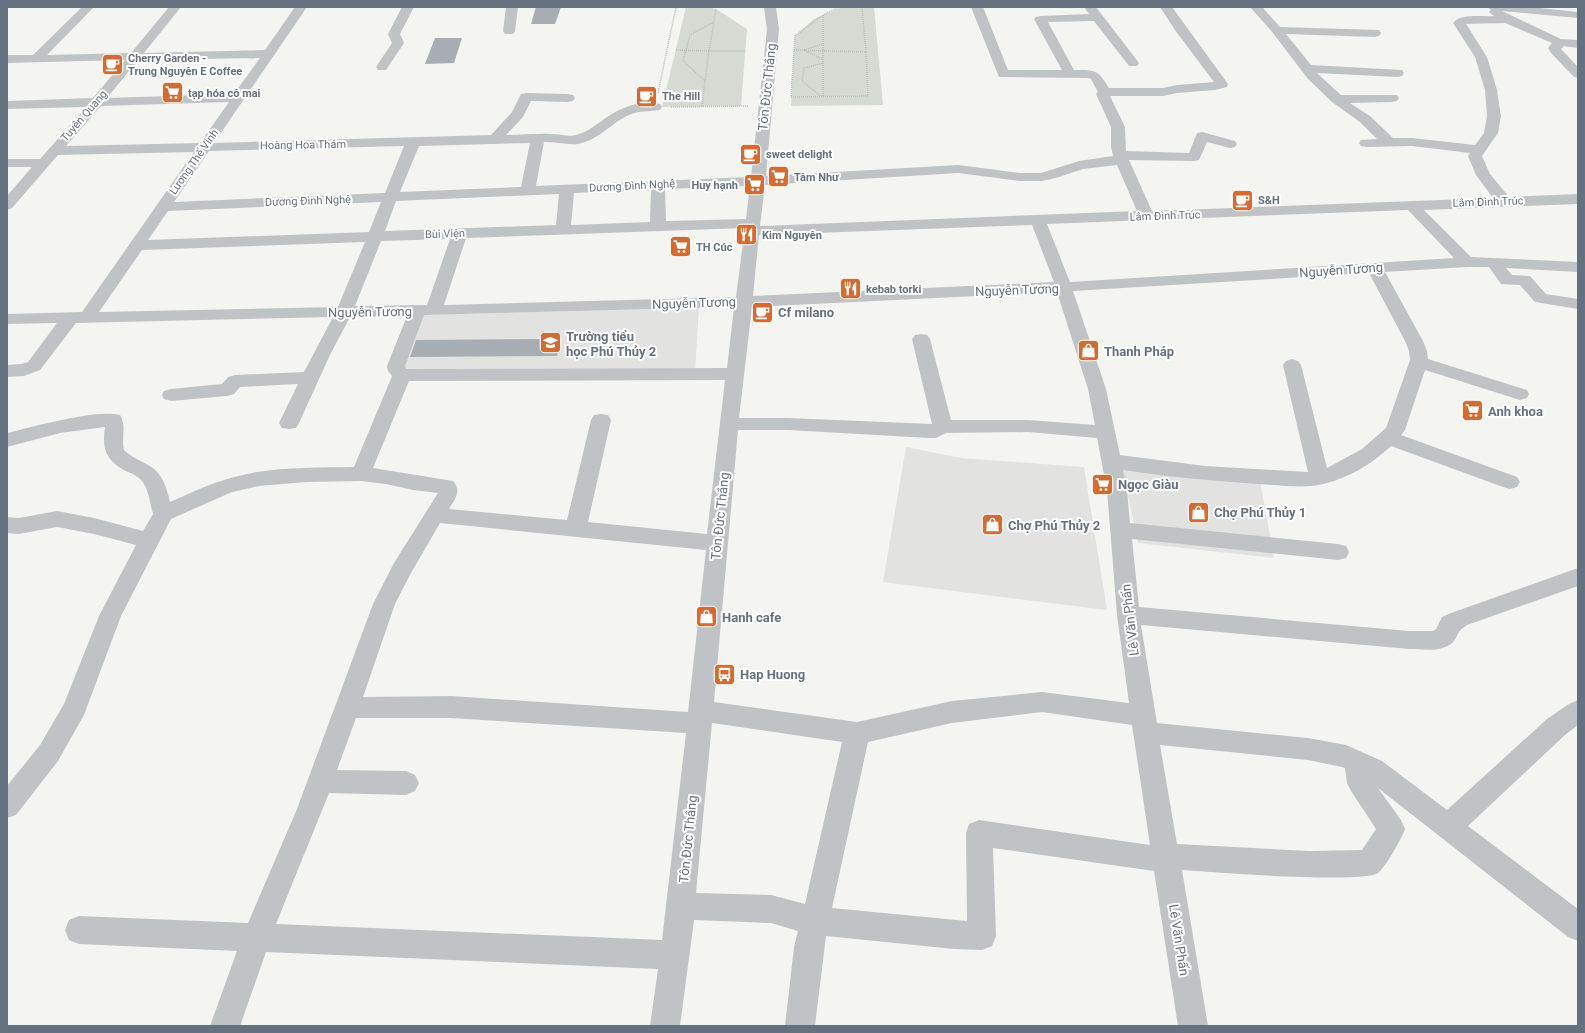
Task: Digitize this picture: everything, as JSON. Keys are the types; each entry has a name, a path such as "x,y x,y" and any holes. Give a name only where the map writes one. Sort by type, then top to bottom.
{"street":[{"path":"36,59 88,7"},
{"name":"Tuyên Quang","path":"7,205 97,102 175,7"},
{"name":"Lương Thế Vinh","path":"7,371 24,370 34,366 79,317 137,245 302,7"},
{"path":"382,67 398,43 394,34 408,7"},
{"path":"509,31 512,7"},
{"name":"Tôn Đức Thắng","path":"665,1026 681,906 734,374 758,181 773,29 770,7"},
{"path":"977,7 1003,74 1094,75 1105,92 1104,96 1118,127 1118,146 1121,157 1147,216"},
{"path":"1105,92 1163,92 1176,88 1215,86 1222,84 1210,66 1174,21 1166,7"},
{"path":"1256,7 1277,30 1307,69 1337,99 1365,119 1389,142"},
{"path":"1485,7 1507,19 1559,42 1578,44"},
{"path":"1488,7 1578,15"},
{"path":"1070,74 1040,19 1094,12 1133,63"},
{"path":"1506,202 1483,177 1477,165 1475,156 1491,133 1494,116 1491,90 1481,57 1459,23 1462,21 1507,19"},
{"path":"1277,30 1375,33"},
{"path":"1559,42 1559,44 1554,48 1555,50 1578,74"},
{"path":"7,60 269,54"},
{"path":"1307,69 1398,73"},
{"path":"494,140 518,114 526,97 568,98"},
{"path":"7,105 238,98"},
{"path":"1337,99 1392,98"},
{"name":"Hoàng Hoa Thám","path":"54,151 545,139 564,142 576,140 600,130 621,114 636,108 655,107"},
{"name":"Dương Đình Nghệ","path":"163,207 758,181 958,169 972,169 996,175 1040,178 1081,165 1121,157 1194,157 1202,136 1230,144"},
{"path":"528,191 545,139"},
{"path":"289,423 344,312 413,142"},
{"path":"1366,142 1412,142 1479,150"},
{"path":"7,163 43,163"},
{"path":"658,185 658,226"},
{"path":"563,230 567,190"},
{"name":"Lâm Đình Trúc","path":"752,227 1038,221 1578,199"},
{"path":"1411,205 1467,262"},
{"name":"Lê Văn Phấn","path":"1038,221 1064,288 1097,389 1112,461 1117,490 1128,615 1144,725 1193,1026"},
{"name":"Bùi Viện","path":"137,245 658,226 752,227"},
{"path":"459,234 426,311 396,366 397,371 402,375 734,374"},
{"name":"Nguyễn Tương","path":"7,319 426,311 743,302 1064,288 1467,262 1578,267"},
{"path":"1494,263 1507,280 1524,280 1541,298 1578,304"},
{"path":"1112,461 1227,475 1297,479 1319,477 1331,474 1356,462 1389,438 1395,430 1401,417 1418,362 1418,351 1375,268"},
{"path":"921,339 942,427"},
{"path":"1418,362 1520,394"},
{"path":"1292,365 1319,477"},
{"path":"361,474 402,375"},
{"path":"171,395 227,390 235,381 310,378"},
{"path":"7,440 60,428 113,420 115,423 113,442 114,450 119,458 147,474 153,481 163,514"},
{"path":"576,529 601,420"},
{"path":"729,424 788,424 928,431 936,431 942,427 1028,426 1106,432"},
{"path":"1389,438 1510,482"},
{"path":"7,806 49,753 75,708 110,616 163,514 227,486 243,482 307,474 361,474 386,476 413,483 446,486 448,488 448,493 402,569 384,604 321,782 289,864 256,938 225,1026"},
{"path":"434,515 718,543"},
{"path":"7,525 19,526 56,519 94,526 149,541"},
{"path":"1120,530 1338,552"},
{"path":"1128,615 1409,640 1437,640 1445,634 1450,624 1459,618 1578,577"},
{"path":"348,708 451,707 700,717 857,733 952,712 1042,702 1144,725 1308,749 1346,756 1372,769 1578,927"},
{"path":"1448,827 1556,727 1578,711"},
{"path":"800,1026 805,975 815,921 857,733"},
{"path":"681,906 771,909 815,921 954,935 982,936 978,833 1166,858 1309,864 1369,863 1392,829 1375,807 1360,782 1357,761"},
{"path":"321,782 406,783"},
{"path":"79,930 675,955"}],"path":[{"path":"676,7 655,107 765,106"},
{"path":"839,7 823,15 795,36 791,98 868,96 862,7"},
{"path":"702,106 716,9"},
{"path":"823,15 823,97"},
{"path":"705,81 683,61 690,35 714,22"},
{"path":"804,50 823,44"},
{"path":"676,50 745,51"},
{"path":"794,50 866,52"},
{"path":"804,50 823,59"},
{"path":"823,63 804,68 802,81 823,97"}],"shaded area":[{"path":"686,7 709,7 716,9 747,29 741,106 662,107"},
{"path":"842,7 874,7 883,105 791,106 795,36 814,19"},
{"name":"Trường tiểu học Phú Thủy 2","path":"699,308 695,372 393,371 413,315"},
{"name":"Chợ Phú Thủy 2","path":"906,447 961,458 1084,467 1107,610 883,582"},
{"name":"Chợ Phú Thủy 1","path":"1121,464 1260,480 1274,558 1138,543"}],"building":[{"path":"536,7 561,7 555,24 531,24"},
{"path":"435,38 462,38 454,63 425,64"},
{"path":"561,339 557,356 410,357 416,340"}],"place":[{"name":"Cherry Garden - Trung Nguyên E Coffee","path":"113,64"},
{"name":"tạp hóa cô mai","path":"172,93"},
{"name":"The Hill","path":"647,96"},
{"name":"sweet delight","path":"751,154"},
{"name":"Tâm Như","path":"778,177"},
{"name":"Huy hạnh","path":"754,185"},
{"name":"S&H","path":"1243,200"},
{"name":"Kim Nguyên","path":"746,235"},
{"name":"TH Cúc","path":"680,247"},
{"name":"kebab torki","path":"851,289"},
{"name":"Cf milano","path":"762,312"},
{"name":"Trường tiểu học Phú Thủy 2","path":"550,343"},
{"name":"Thanh Pháp","path":"1089,351"},
{"name":"Anh khoa","path":"1472,411"},
{"name":"Ngọc Giàu","path":"1103,484"},
{"name":"Chợ Phú Thủy 1","path":"1199,512"},
{"name":"Chợ Phú Thủy 2","path":"993,525"},
{"name":"Hanh cafe","path":"706,617"},
{"name":"Hap Huong","path":"725,674"}]}
